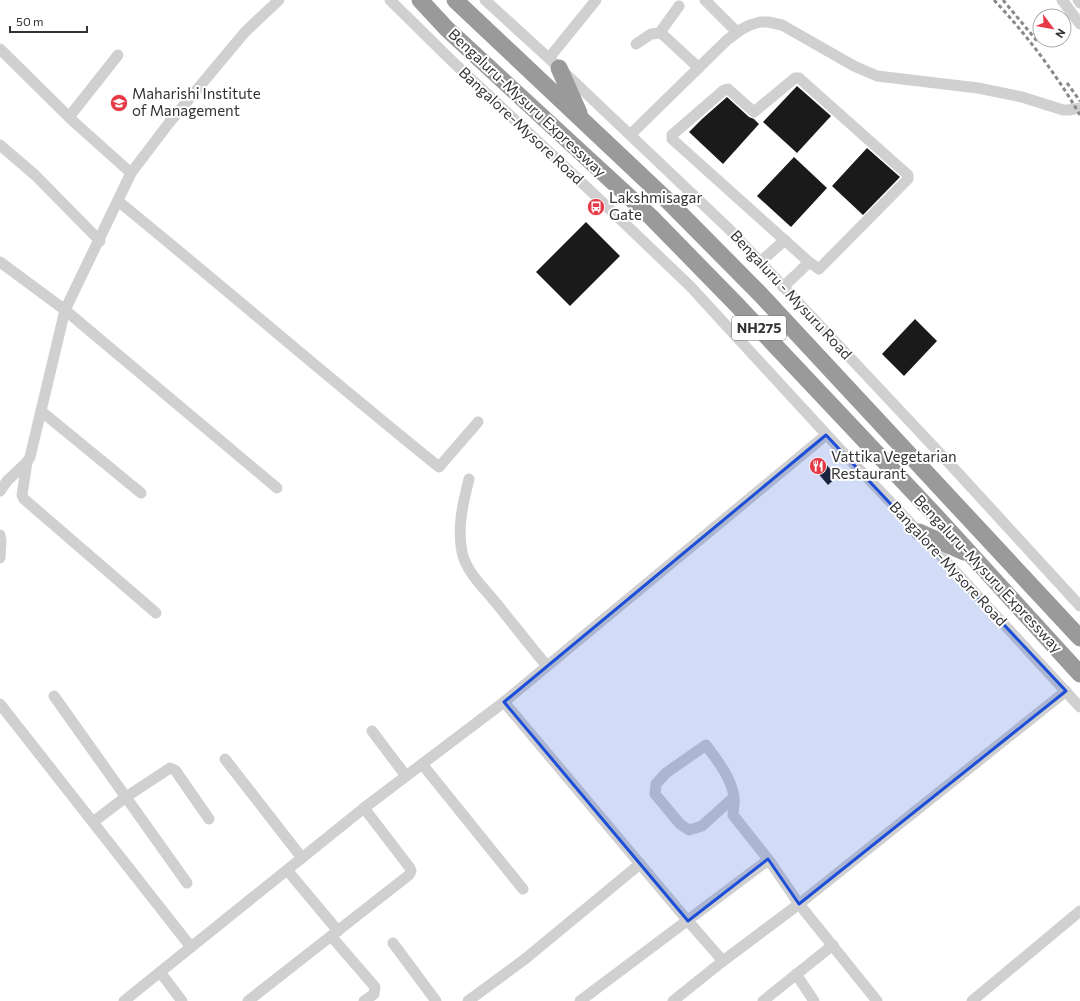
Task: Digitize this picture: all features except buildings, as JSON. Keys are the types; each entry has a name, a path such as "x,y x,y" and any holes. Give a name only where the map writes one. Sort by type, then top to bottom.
{"highway":[{"name":"Bengaluru-Mysuru Expressway","path":"420,0 447,29 651,217 753,322 1080,674"},
{"name":"Bengaluru-Mysuru Expressway","path":"456,1 667,200 760,295 1080,638"},
{"path":"554,63 582,121"},
{"path":"919,532 970,554"}],"street":[{"path":"0,491 7,481 27,462 30,457 65,310 100,241 131,173 169,123 245,32 279,0"},
{"name":"Bangalore-Mysore Road","path":"390,0 454,63 690,286 826,435 919,532 1080,707"},
{"path":"554,63 596,0"},
{"path":"705,0 737,32"},
{"path":"1062,0 1080,24"},
{"name":"Bengaluru - Mysuru Road","path":"487,1 692,192 948,462 1080,606"},
{"path":"661,33 679,6"},
{"path":"630,135 727,40 742,29 760,22 782,25 854,66 877,76 978,88 1022,97 1063,110 1080,108"},
{"path":"636,44 651,34 661,33 698,68"},
{"path":"0,49 69,117 131,173"},
{"path":"69,117 118,55"},
{"path":"795,78 799,78 908,175 908,179 822,268 819,269 809,262 672,139 672,135 724,90 728,89 754,112 795,78"},
{"path":"0,145 35,175 100,241"},
{"path":"118,201 439,468 478,422"},
{"path":"760,262 785,240"},
{"path":"0,262 65,310 277,488"},
{"path":"783,287 809,262"},
{"path":"41,411 140,493"},
{"path":"124,1001 364,808 504,702 826,435"},
{"path":"27,462 22,495 24,499 156,613"},
{"path":"469,479 460,517 462,553 467,566 547,666"},
{"path":"0,535 0,558"},
{"path":"673,1001 799,904 1066,691"},
{"path":"54,696 187,883"},
{"path":"504,702 723,961"},
{"path":"0,704 191,947"},
{"path":"372,730 406,776"},
{"path":"734,797 702,826 689,830 680,824 655,794 656,784 666,773 706,745 730,782 734,797 733,815 771,863 799,904 877,1001"},
{"path":"225,759 302,858"},
{"path":"422,764 523,889"},
{"path":"93,822 126,797 170,768 175,770 209,819"},
{"path":"248,1001 409,875 411,871 364,808"},
{"path":"580,1001 764,863 771,863"},
{"path":"468,1001 525,960 640,864"},
{"path":"287,870 375,987 374,994 364,1001"},
{"path":"972,1001 1080,911"},
{"path":"393,943 436,1001"},
{"path":"763,1001 833,945"},
{"path":"160,972 182,1001"},
{"path":"796,974 814,1001"}],"highlighted area":[{"path":"826,435 1066,691 799,904 768,859 688,921 504,702"}],"railway":[{"path":"994,0 1040,55 1080,115"},
{"path":"1003,0 1032,35"},
{"path":"1067,83 1080,101"}],"place":[{"name":"Maharishi Institute of Management","path":"119,103"},
{"name":"Lakshmisagar Gate","path":"596,207"},
{"name":"Vattika Vegetarian Restaurant","path":"818,466"}]}
